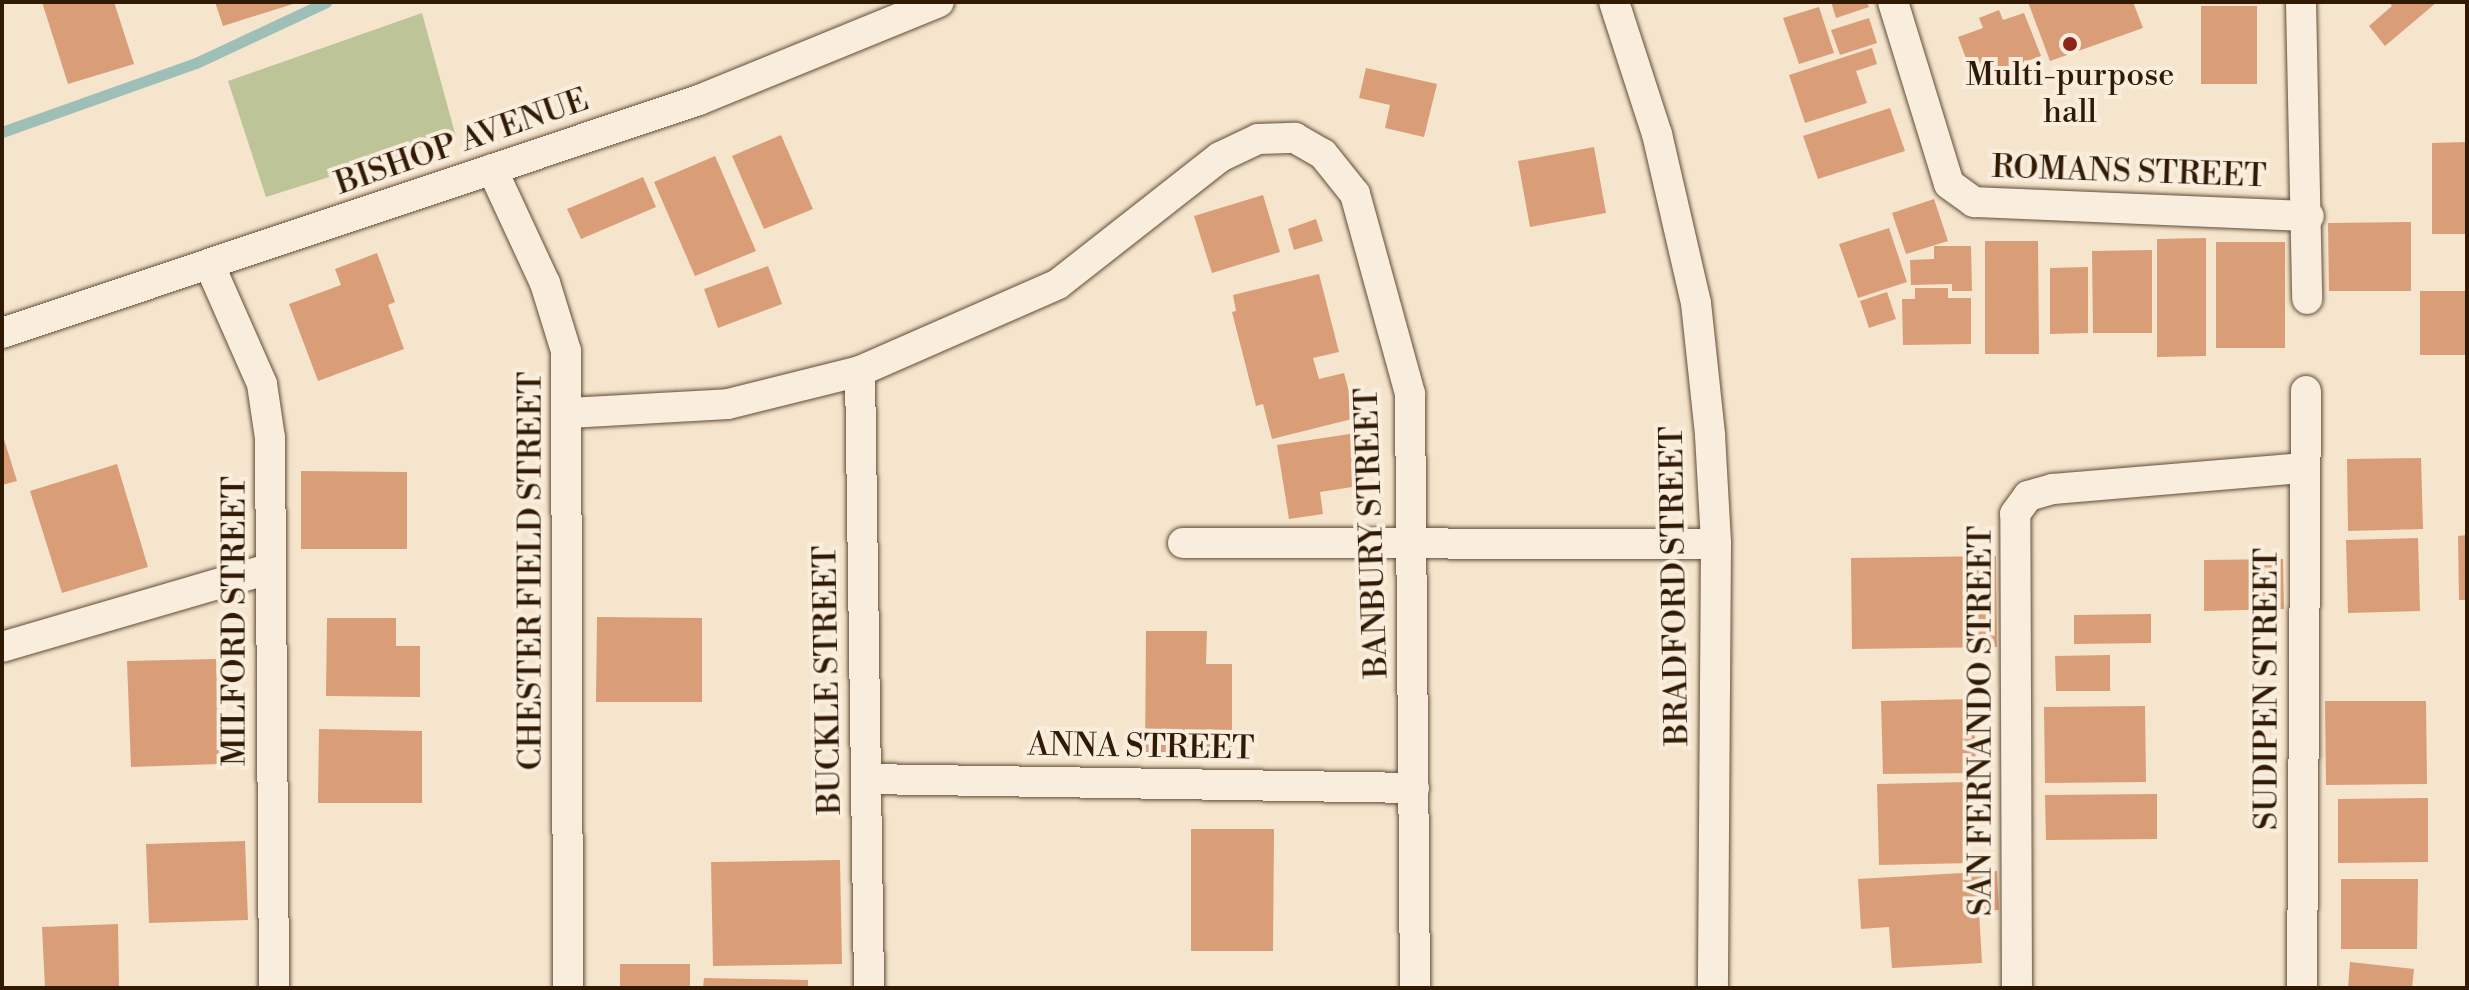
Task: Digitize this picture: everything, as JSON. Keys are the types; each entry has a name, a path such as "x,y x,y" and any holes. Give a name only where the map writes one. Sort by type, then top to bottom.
{"street":[{"name":"BISHOP AVENUE","path":"2,333 210,266 699,100 939,2"},
{"name":"BRADFORD STREET","path":"1614,2 1657,134 1696,303 1716,544 1713,988"},
{"name":"ROMANS STREET","path":"1893,2 1949,184 1974,202 2309,216"},
{"path":"2301,2 2309,216 2307,299"},
{"name":"BANBURY STREET","path":"569,413 728,404 860,371 1058,284 1220,157 1258,139 1295,138 1323,154 1355,194 1410,394 1415,988"},
{"name":"CHESTER FIELD STREET","path":"492,169 545,283 566,351 569,413 568,988"},
{"name":"MILFORD STREET","path":"210,266 262,384 270,438 274,988"},
{"name":"BUCKLE STREET","path":"860,371 869,988"},
{"name":"SUDIPEN STREET","path":"2302,988 2306,391"},
{"name":"SAN FERNANDO STREET","path":"2017,988 2015,514 2028,496 2053,489 2304,468"},
{"path":"1183,543 1716,544"},
{"path":"2,647 269,569"},
{"name":"ANNA STREET","path":"866,779 1414,788"}],"green space":[{"path":"422,13 456,137 266,197 228,81"}],"building":[{"path":"42,2 114,2 134,64 68,84"},
{"path":"215,2 295,2 296,3 223,26"},
{"path":"1831,2 1867,2 1869,7 1836,18"},
{"name":"Multi-purpose hall","path":"2028,2 2133,2 2143,28 2050,61"},
{"path":"2389,2 2437,2 2385,46 2369,26 2392,6"},
{"path":"2201,6 2257,6 2257,84 2201,84"},
{"path":"1819,7 1834,53 1799,64 1783,18"},
{"path":"1999,10 2003,20 2024,13 2041,56 1974,80 1958,37 1983,28 1979,18"},
{"path":"1869,18 1877,43 1840,55 1831,30"},
{"path":"1872,48 1877,64 1856,71 1867,103 1805,123 1789,75"},
{"path":"1366,68 1437,84 1424,137 1385,128 1390,105 1359,98"},
{"path":"1890,108 1905,151 1818,179 1803,136"},
{"path":"781,135 813,209 764,229 732,156"},
{"path":"2467,142 2467,234 2432,234 2432,143"},
{"path":"1594,147 1606,213 1530,227 1518,161"},
{"path":"715,156 756,251 695,276 654,182"},
{"path":"643,177 656,207 581,239 567,209"},
{"path":"1263,195 1280,252 1212,273 1194,216"},
{"path":"1934,199 1948,241 1906,254 1892,213"},
{"path":"1316,219 1323,241 1294,250 1288,229"},
{"path":"2411,222 2411,291 2329,291 2328,223"},
{"path":"1889,228 1907,282 1858,298 1839,244"},
{"path":"2206,238 2206,356 2157,357 2157,239"},
{"path":"1985,241 2038,241 2039,354 1985,354"},
{"path":"2216,242 2285,242 2285,348 2216,348"},
{"path":"1934,246 1971,246 1972,291 1952,291 1952,284 1911,285 1910,260 1934,259"},
{"path":"2152,250 2152,333 2093,333 2092,251"},
{"path":"377,253 395,302 388,305 404,349 318,381 289,304 341,285 335,269"},
{"path":"768,266 782,304 718,328 704,289"},
{"path":"2088,267 2088,333 2050,334 2050,268"},
{"path":"1319,274 1339,352 1313,358 1319,379 1344,373 1356,418 1272,439 1263,404 1256,406 1232,312 1236,311 1233,295"},
{"path":"1915,288 1948,288 1948,298 1971,298 1971,344 1903,345 1902,299 1915,299"},
{"path":"2420,291 2467,291 2467,355 2420,355"},
{"path":"1887,292 1896,319 1869,328 1860,301"},
{"path":"2,433 17,481 2,485"},
{"path":"1356,433 1365,485 1320,492 1323,514 1289,519 1277,445"},
{"path":"2421,458 2423,529 2348,531 2347,459"},
{"path":"117,464 148,567 62,593 30,491"},
{"path":"301,471 407,472 407,549 301,549"},
{"path":"2467,535 2467,600 2459,600 2458,536"},
{"path":"2418,538 2420,611 2348,613 2346,540"},
{"path":"1996,556 1997,647 1852,649 1851,558"},
{"path":"2283,559 2284,609 2204,611 2204,560"},
{"path":"2151,614 2151,643 2074,644 2074,615"},
{"path":"597,617 702,618 702,702 596,702"},
{"path":"327,618 396,618 396,646 420,646 420,697 326,696"},
{"path":"1146,631 1207,631 1206,664 1232,664 1232,759 1145,759"},
{"path":"2110,655 2110,691 2056,691 2055,656"},
{"path":"216,659 219,764 131,767 127,661"},
{"path":"1974,699 1976,773 1883,774 1881,701"},
{"path":"2325,701 2426,701 2427,784 2326,785"},
{"path":"2145,706 2146,782 2045,783 2044,707"},
{"path":"319,729 422,731 422,803 318,803"},
{"path":"1969,782 1971,863 1879,865 1877,784"},
{"path":"2157,794 2157,839 2046,840 2045,795"},
{"path":"2428,798 2428,862 2338,863 2338,799"},
{"path":"1191,829 1274,829 1273,951 1191,951"},
{"path":"245,841 248,920 149,923 146,844"},
{"path":"840,860 842,964 713,966 711,862"},
{"path":"1997,871 1999,910 1979,911 1982,963 1892,968 1889,927 1861,929 1858,879"},
{"path":"2341,879 2418,879 2417,949 2341,949"},
{"path":"118,924 119,988 45,988 42,927"},
{"path":"2350,962 2414,969 2412,988 2348,988"},
{"path":"620,964 690,964 690,988 620,988"},
{"path":"704,978 808,980 808,988 703,988"}],"waterway":[{"path":"2,132 196,63 326,2"}],"place":[{"name":"Multi-purpose hall","path":"2070,44"}]}
